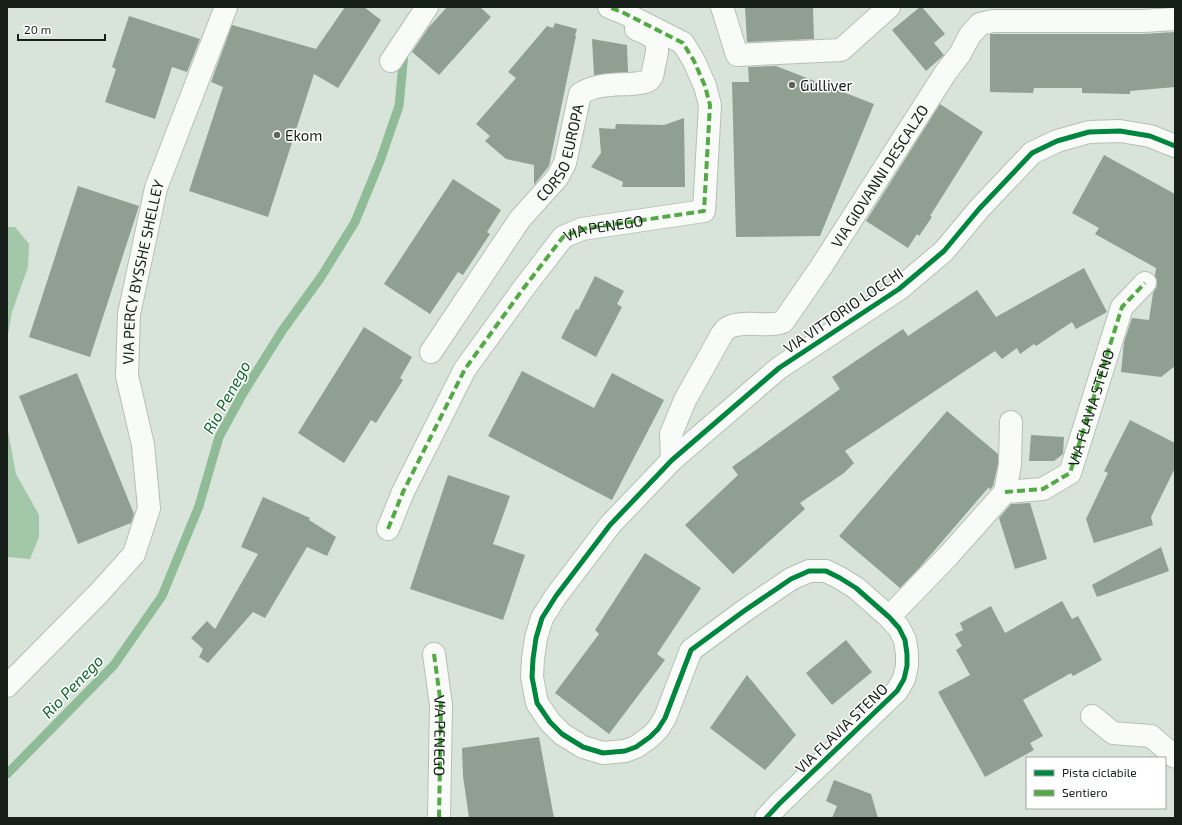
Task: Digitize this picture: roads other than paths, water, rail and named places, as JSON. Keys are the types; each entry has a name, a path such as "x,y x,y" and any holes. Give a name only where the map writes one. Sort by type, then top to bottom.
{"street":[{"name":"VIA PERCY BYSSHE SHELLEY","path":"7,686 99,593 134,554 149,508 143,445 127,376 129,314 156,188 226,7"},
{"path":"391,61 427,7"},
{"path":"722,7 736,55 841,50 889,7"},
{"name":"CORSO EUROPA","path":"431,352 520,219 557,178 564,163 580,94 588,88 642,83 650,80 658,50 655,41 650,35 607,10"},
{"name":"VIA PENEGO","path":"388,529 403,492 465,369 563,237 582,229 704,212 710,105 705,86 694,61 683,43 624,13 607,10"},
{"name":"VIA GIOVANNI DESCALZO","path":"672,460 671,434 685,400 722,334 731,326 750,324 773,325 783,322 821,267 946,72 960,54 970,35 980,24 993,22 1143,21 1175,19"},
{"name":"VIA VITTORIO LOCCHI","path":"654,479 672,460 778,368 899,289 944,251 979,209 1032,153 1057,141 1089,132 1120,131 1150,136 1175,146"},
{"name":"VIA FLAVIA STENO","path":"1005,492 1043,489 1070,473 1122,307 1145,283"},
{"path":"889,617 948,556 1005,492 1010,465 1011,422"},
{"name":"VIA FLAVIA STENO","path":"654,479 610,525 556,596 542,618 536,638 532,677 537,704 550,722 562,734 583,748 603,753 625,751 636,747 650,737 658,729 664,718 691,650 791,579 809,571 826,571 856,588 889,617 899,628 905,640 907,666 904,679 898,691 766,818"},
{"name":"VIA PENEGO","path":"434,654 441,705 439,818"},
{"path":"1092,716 1113,733 1151,736 1175,757"}],"waterway":[{"name":"Rio Penego","path":"7,774 114,665 162,596 199,506 219,437 242,395 282,331 321,277 355,222 380,161 399,106 404,53"}],"place":[{"name":"Gulliver","path":"792,85"},
{"name":"Ekom","path":"277,135"}]}
